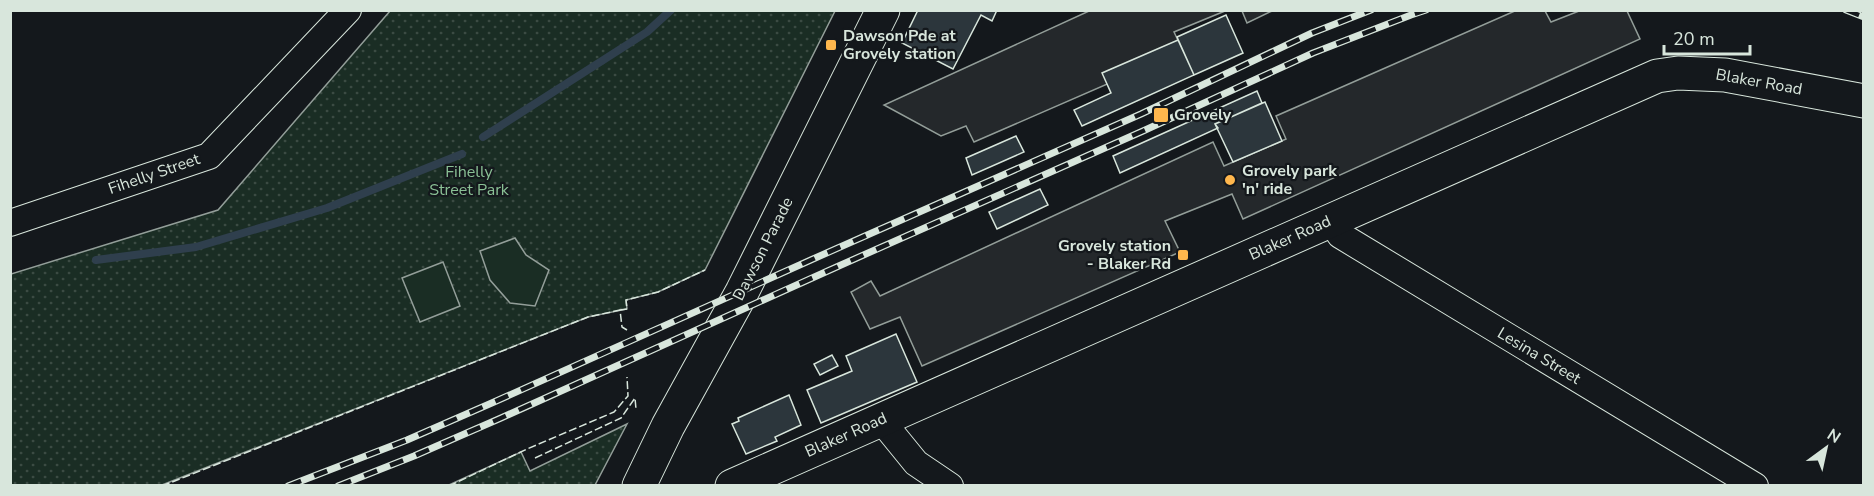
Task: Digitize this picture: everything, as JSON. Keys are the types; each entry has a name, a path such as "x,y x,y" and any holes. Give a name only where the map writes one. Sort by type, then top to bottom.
{"street":[{"name":"Fihelly Street","path":"10,223 209,156 348,10"},
{"name":"Dawson Parade","path":"643,484 668,426 738,300 883,10"},
{"name":"Blaker Road","path":"732,486 1657,76 1678,73 1725,75 1863,101"},
{"name":"Lesina Street","path":"1331,219 1340,235 1755,486"},
{"path":"880,420 916,463 950,486"}],"green space":[{"name":"Fihelly Street Park","path":"390,11 835,11 705,270 658,292 626,300 627,309 588,317 162,485 11,486 11,274 218,210"},
{"path":"515,238 526,255 549,270 535,306 510,303 490,280 480,251"},
{"path":"443,262 460,306 420,322 402,278"},
{"path":"627,424 595,485 449,485 521,452 530,471"}],"shaded area":[{"name":"Grovely park 'n' ride","path":"1517,10 1545,11 1551,22 1579,11 1627,11 1640,39 1243,219 1232,194 1165,221 1180,252 922,366 900,317 870,329 851,292 871,281 880,296 1213,142 1224,166 1286,139 1276,116"},
{"path":"1089,11 1225,11 1174,32 1183,51 974,142 966,126 941,136 884,105"},
{"path":"1242,11 1272,11 1247,23"}],"building":[{"path":"918,10 997,10 992,21 981,15 953,69 902,43"},
{"path":"1226,15 1243,53 1194,75 1177,37"},
{"path":"1178,40 1194,75 1082,126 1074,110 1111,93 1102,73"},
{"path":"1257,91 1262,103 1215,124 1218,128 1120,173 1113,156"},
{"path":"1265,102 1282,141 1233,162 1215,124"},
{"path":"1016,136 1024,152 972,175 966,158"},
{"path":"1040,189 1048,205 997,229 989,212"},
{"path":"896,334 917,382 821,423 807,390 852,371 846,356"},
{"path":"832,355 838,366 820,375 814,364"},
{"path":"789,395 801,425 775,437 777,441 746,454 732,424 739,421 738,418"}],"waterway":[{"path":"483,137 647,32 671,10"},
{"path":"96,260 196,247 327,208 462,154"}],"railway":[{"path":"288,486 407,440 494,402 1141,114 1312,33 1371,10"},
{"path":"338,486 501,418 1313,53 1426,10"},
{"path":"1846,10 1864,17"}],"fence":[{"path":"627,330 622,327 620,310 627,309 626,300 658,292 705,270"},
{"path":"162,486 588,317 620,310"},
{"path":"449,486 527,449 614,412 628,396 627,377"},
{"path":"535,458 621,418 635,398 636,409"}],"place":[{"name":"Dawson Pde at Grovely station","path":"831,45"},
{"name":"Grovely","path":"1161,115"},
{"name":"Grovely park 'n' ride","path":"1230,180"},
{"name":"Grovely station - Blaker Rd","path":"1183,255"}]}
